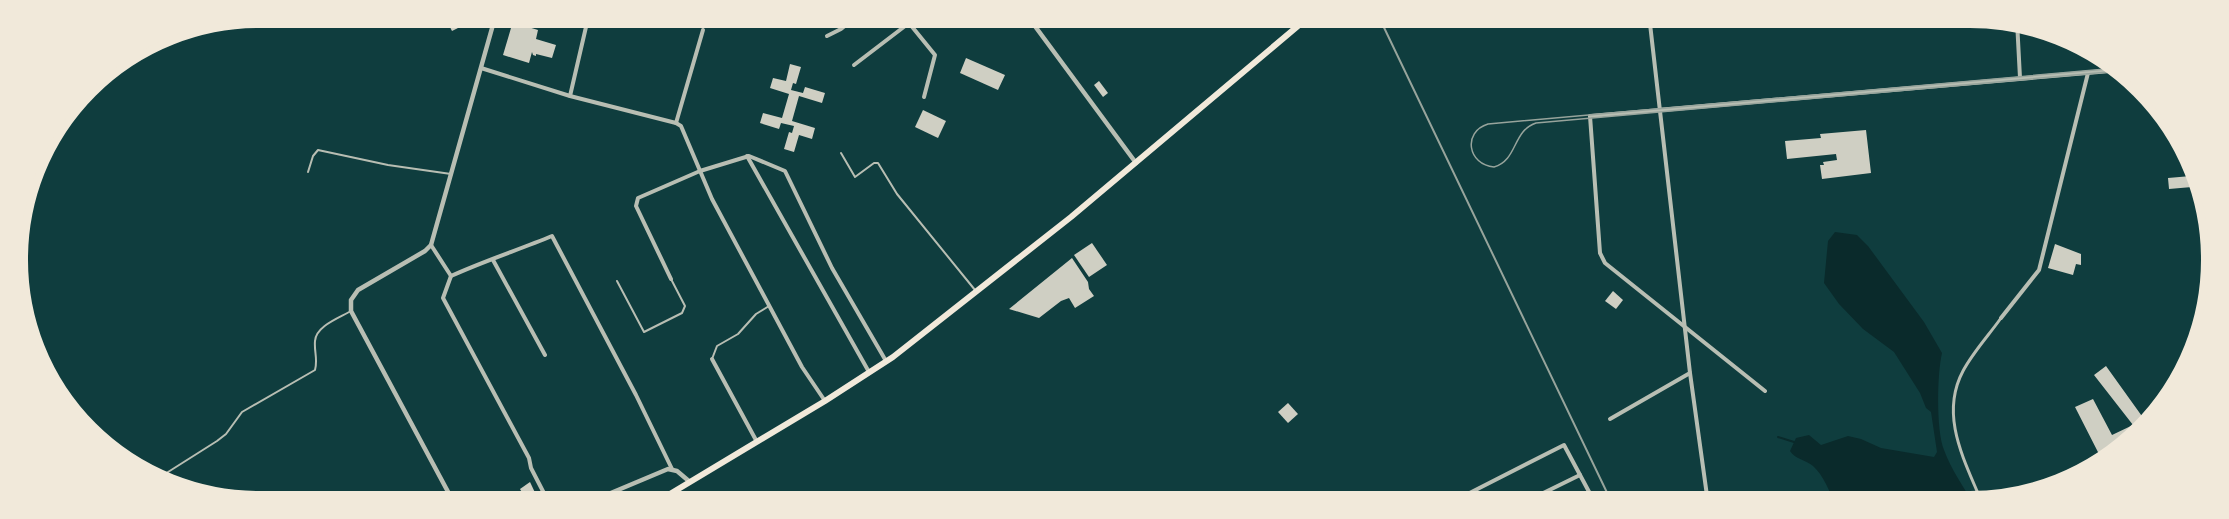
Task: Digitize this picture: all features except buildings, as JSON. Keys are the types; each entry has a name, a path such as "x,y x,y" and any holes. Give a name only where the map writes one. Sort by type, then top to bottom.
{"main road":[{"path":"668,495 825,401 886,361 1136,163 1300,24"}],"street":[{"path":"450,495 351,311 351,300 358,290 425,251 431,245 493,24"},
{"path":"570,96 587,24"},
{"path":"827,36 847,24"},
{"path":"854,65 908,24"},
{"path":"910,24 935,55 924,97"},
{"path":"1033,24 1136,163"},
{"path":"1650,24 1684,325 1707,495"},
{"path":"2017,29 2020,78"},
{"path":"676,123 703,30"},
{"path":"481,68 570,96 676,123 683,131 712,199 802,368 825,401"},
{"path":"1765,391 1605,262 1600,253 1590,116 2110,71"},
{"path":"1979,494 1956,439 1954,400 1964,370 2039,270 2088,72"},
{"path":"747,156 869,372"},
{"path":"671,279 636,206 638,198 700,171 747,156 784,171 832,268 886,361"},
{"path":"545,495 531,468 529,458 442,298 451,276 552,236 636,395 672,469 690,482"},
{"path":"431,245 451,276"},
{"path":"493,260 545,355"},
{"path":"712,359 757,442"},
{"path":"1610,419 1690,373"},
{"path":"1468,495 1564,445 1590,495"},
{"path":"607,495 672,469"},
{"path":"1539,495 1580,475"}],"lane":[{"path":"308,172 314,153 321,150 388,165 451,174"},
{"path":"841,153 855,177 874,163 878,163 897,194 976,291"},
{"path":"617,281 644,332 682,313 686,306 671,279"},
{"path":"712,359 717,346 738,334 751,319 769,306"},
{"path":"163,475 226,434 242,412 315,370 318,359 315,339 319,330 351,311"}],"water":[{"path":"1835,232 1857,235 1868,246 1924,322 1942,353 1938,402 1941,441 1950,464 1968,495 1831,495 1817,470 1790,451 1796,438 1809,435 1821,445 1848,436 1881,448 1934,457 1937,452 1931,412 1926,408 1920,393 1894,352 1863,329 1839,304 1824,283 1828,241"}],"waterway":[{"path":"1778,437 1794,442"}],"tram line":[{"path":"2107,69 1488,124 1474,134 1472,148 1478,161 1494,167 1507,158 1523,132 1536,123 2111,72"}],"railway":[{"path":"1382,24 1608,495"}]}
